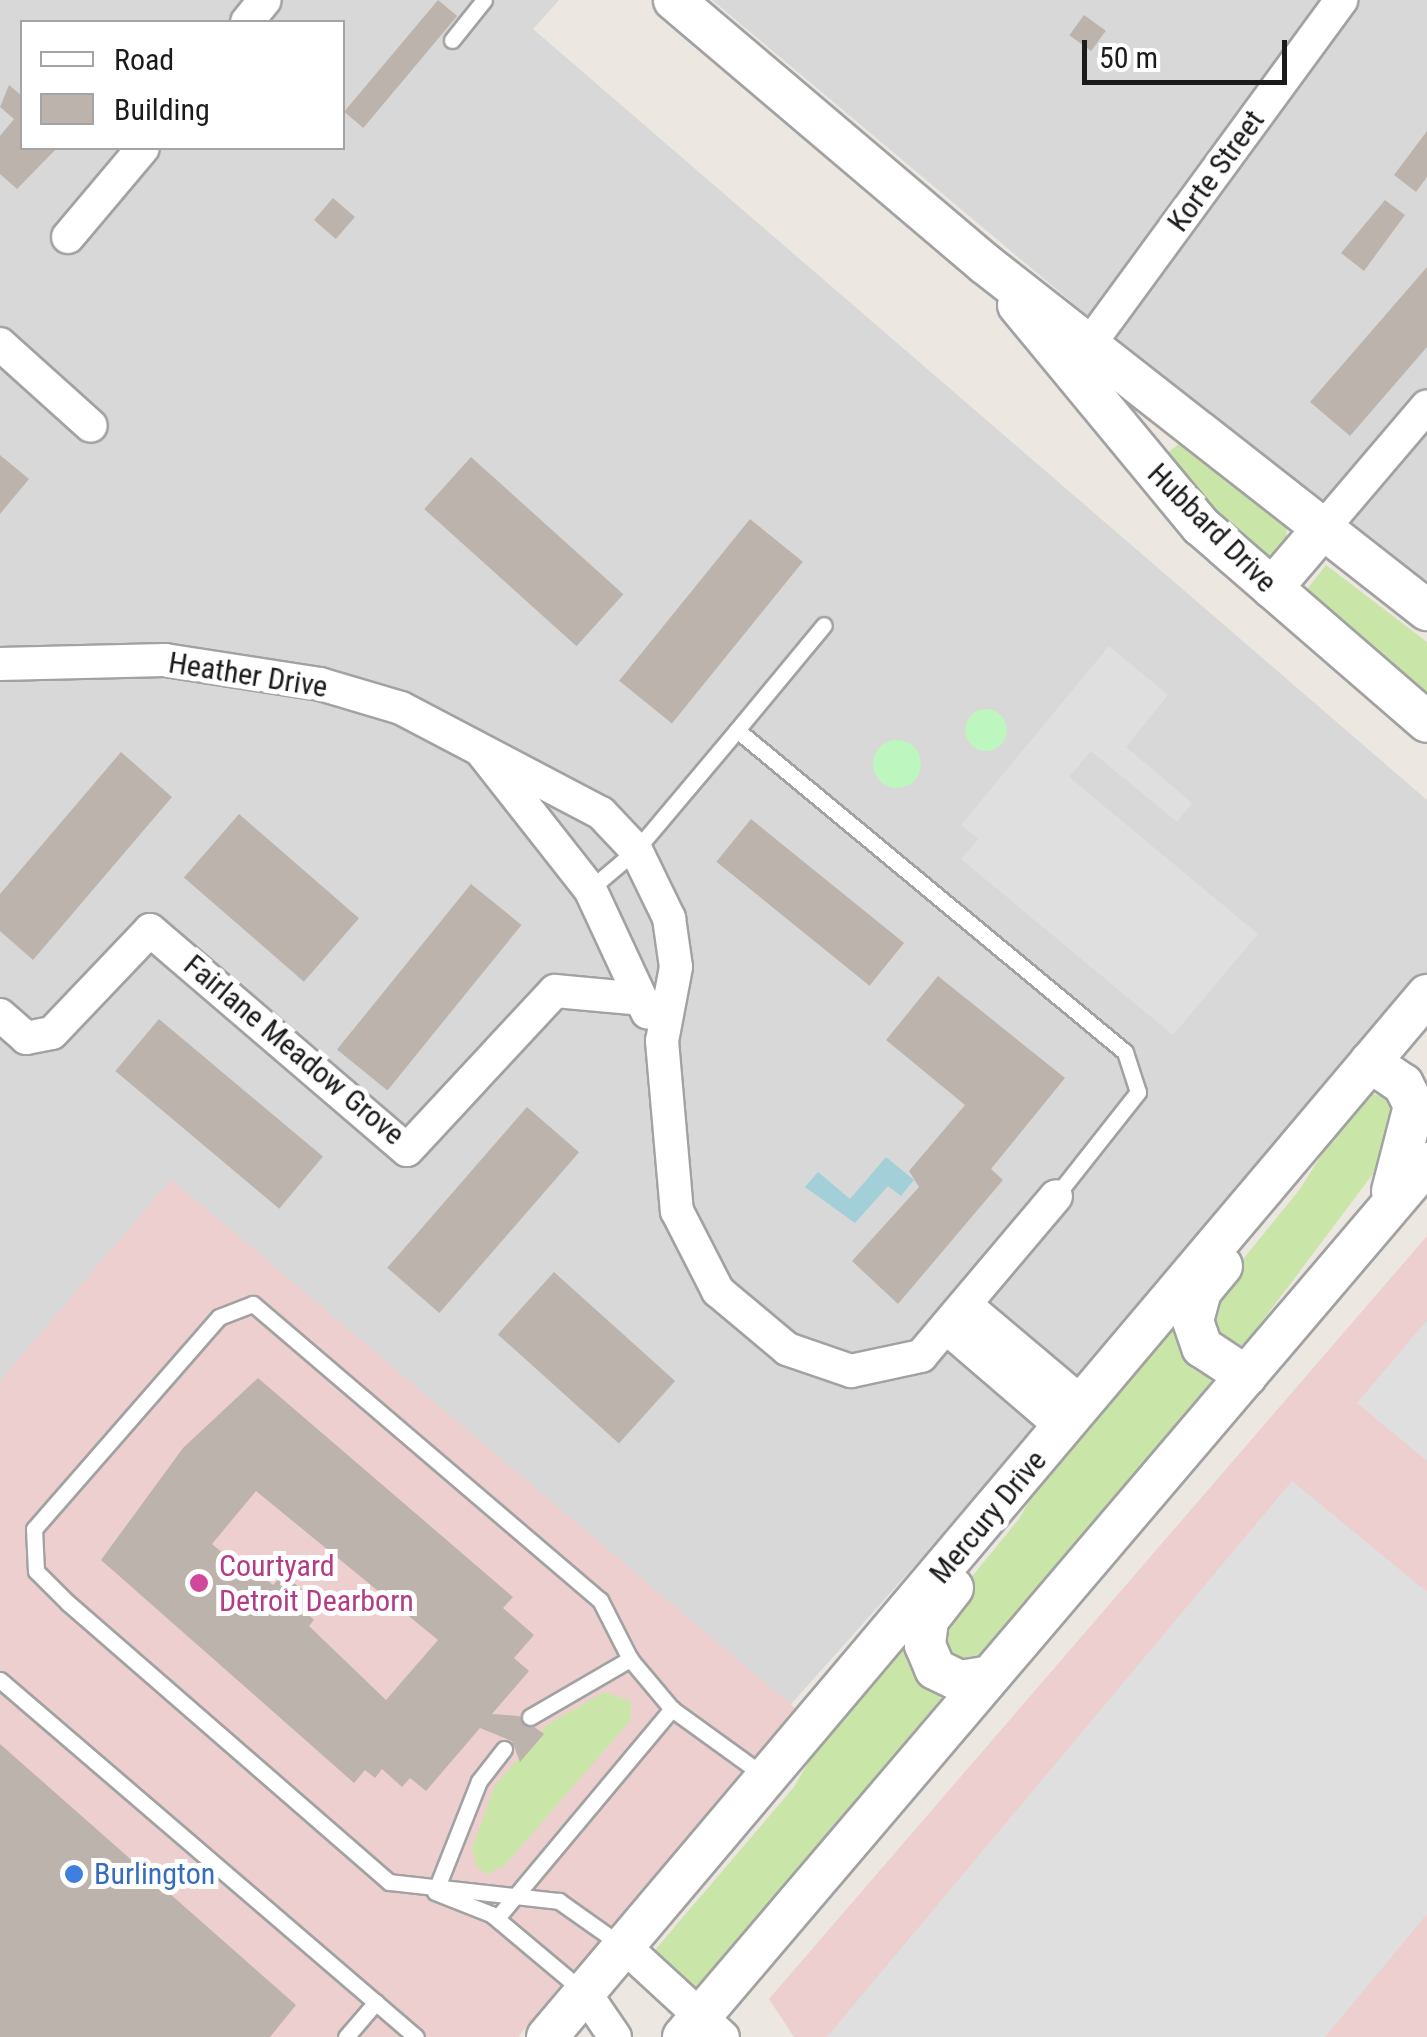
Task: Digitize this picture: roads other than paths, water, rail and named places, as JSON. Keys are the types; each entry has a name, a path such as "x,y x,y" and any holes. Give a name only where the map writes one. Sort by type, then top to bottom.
{"street":[{"path":"249,20 266,0"},
{"name":"Korte Street","path":"1090,342 1342,0"},
{"name":"Hubbard Drive","path":"698,7 984,263 1193,419 1427,610"},
{"path":"68,238 141,150"},
{"name":"Hubbard Drive","path":"984,263 1146,464 1272,588 1427,722"},
{"path":"0,344 91,426"},
{"path":"1272,588 1427,406"},
{"path":"1146,464 1159,435 1193,419"},
{"name":"Heather Drive","path":"0,664 146,659 320,684 402,708 482,752 567,790 636,850 669,918 676,967 662,1041 678,1211 718,1291 787,1349 851,1371 921,1356 1056,1196"},
{"name":"Heather Drive","path":"482,752 590,889 662,1041"},
{"name":"Fairlane Meadow Grove","path":"0,1015 26,1038 52,1033 150,930 406,1150 555,991 641,999"},
{"name":"Mercury Drive","path":"547,2037 770,1780 1427,995"},
{"path":"1370,1062 1402,1084 1414,1106 1388,1210"},
{"path":"1246,1376 1202,1347 1193,1321 1201,1291 1292,1181 1342,1096"},
{"path":"625,1947 702,2030 990,1676 1427,1163"},
{"path":"957,1317 1062,1427 1007,1523 928,1620 935,1669 960,1681 990,1676"},
{"path":"585,1993 615,2037"}],"lane":[{"path":"452,40 484,0"},
{"path":"590,889 636,850 824,626"},
{"path":"737,730 1133,1064 1130,1105 1056,1196"},
{"path":"585,1993 497,1918 435,1892 389,1882 107,1638 36,1571 34,1529 219,1317 253,1304 600,1600 630,1659 672,1709 770,1780"},
{"path":"530,1718 630,1659"},
{"path":"0,1680 416,2037"},
{"path":"497,1918 672,1709"},
{"path":"435,1892 479,1781 504,1749"},
{"path":"435,1892 492,1888 559,1901 625,1947"},
{"path":"346,2037 376,2002"}],"water":[{"path":"886,1157 914,1180 901,1196 888,1186 855,1223 805,1187 818,1172 850,1199"}],"place":[{"name":"Courtyard Detroit Dearborn","path":"199,1583"},
{"name":"Burlington","path":"74,1874"}]}
